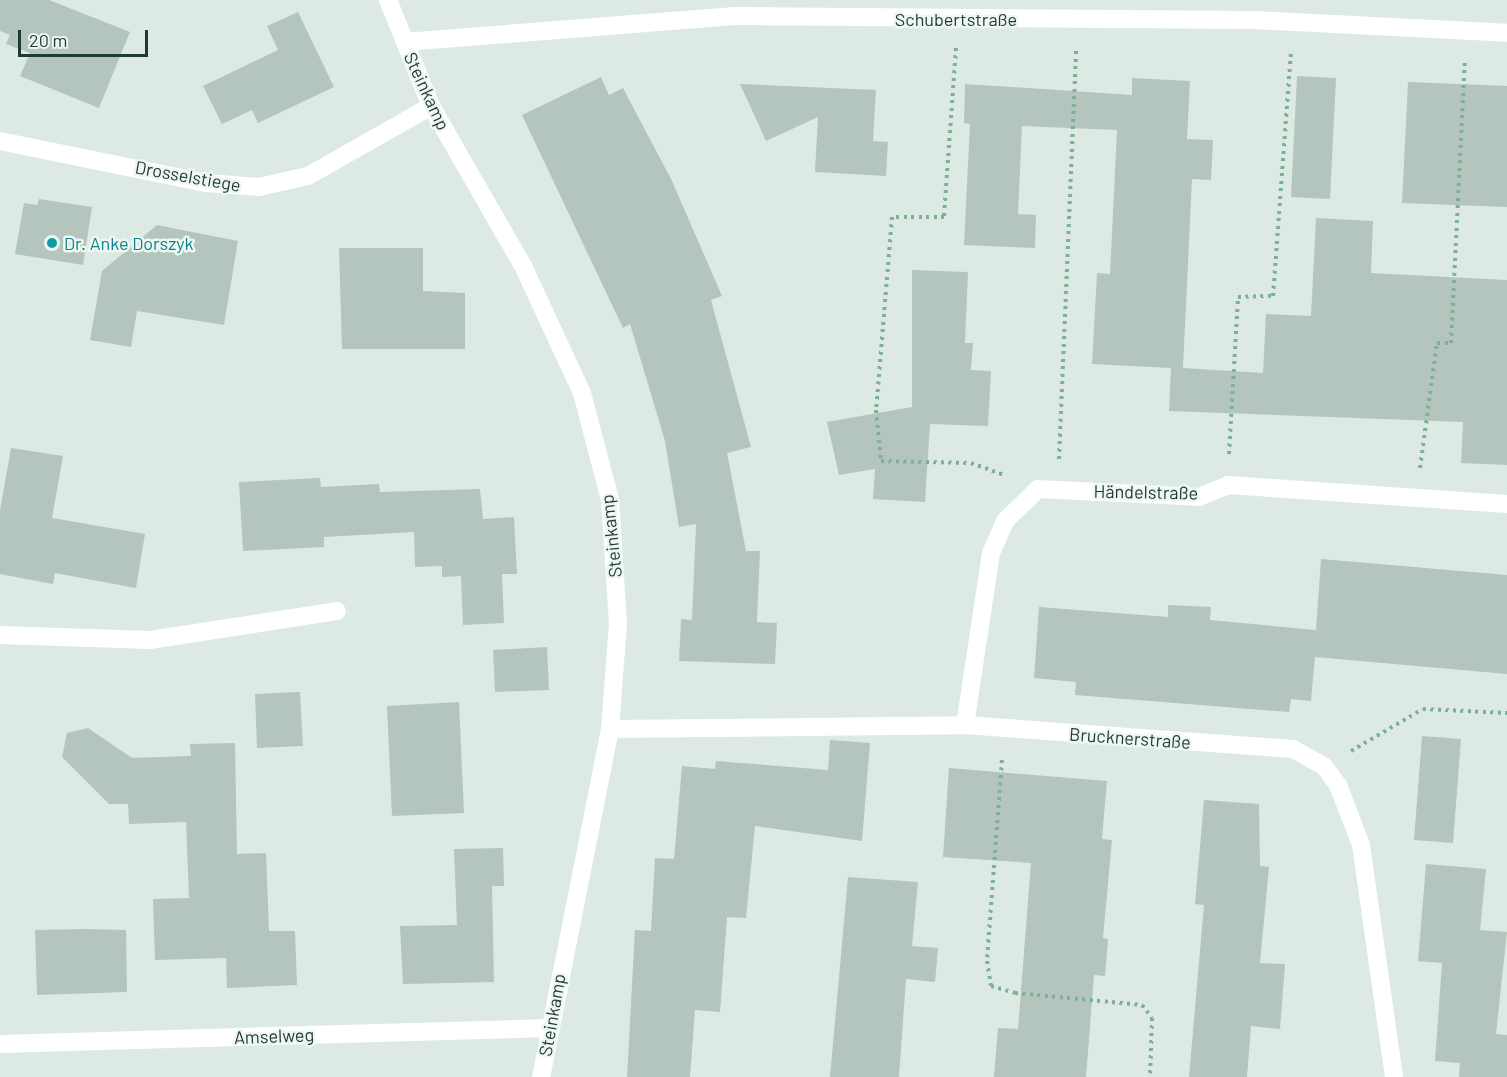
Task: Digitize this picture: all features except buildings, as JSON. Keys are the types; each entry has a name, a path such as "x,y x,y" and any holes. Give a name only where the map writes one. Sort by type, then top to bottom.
{"street":[{"name":"Steinkamp","path":"387,0 431,106 524,268 582,393 610,500 618,623 610,729 548,1028 541,1077"},
{"name":"Schubertstraße","path":"405,42 738,16 958,21 1078,18 1293,22 1467,33 1507,33"},
{"name":"Drosselstiege","path":"0,141 207,183 259,187 308,176 370,146 431,106"},
{"name":"Händelstraße","path":"1038,489 1199,497 1228,485 1507,504"},
{"path":"965,726 991,553 1005,521 1038,489"},
{"path":"0,636 150,640 337,611"},
{"name":"Brucknerstraße","path":"610,729 965,726 1293,749 1324,766 1338,784 1361,845 1394,1077"},
{"name":"Amselweg","path":"0,1044 548,1028"}],"path":[{"path":"1057,489 1078,18"},
{"path":"958,21 944,217 892,218 876,410 881,461 971,463 1038,489"},
{"path":"1228,485 1238,297 1273,296 1293,22"},
{"path":"1415,498 1437,344 1451,343 1467,33"},
{"path":"1324,766 1423,709 1507,712"},
{"path":"1004,729 987,961 991,986 1015,993 1142,1005 1152,1018 1150,1077"}],"place":[{"name":"Dr. Anke Dorszyk","path":"52,243"}]}
